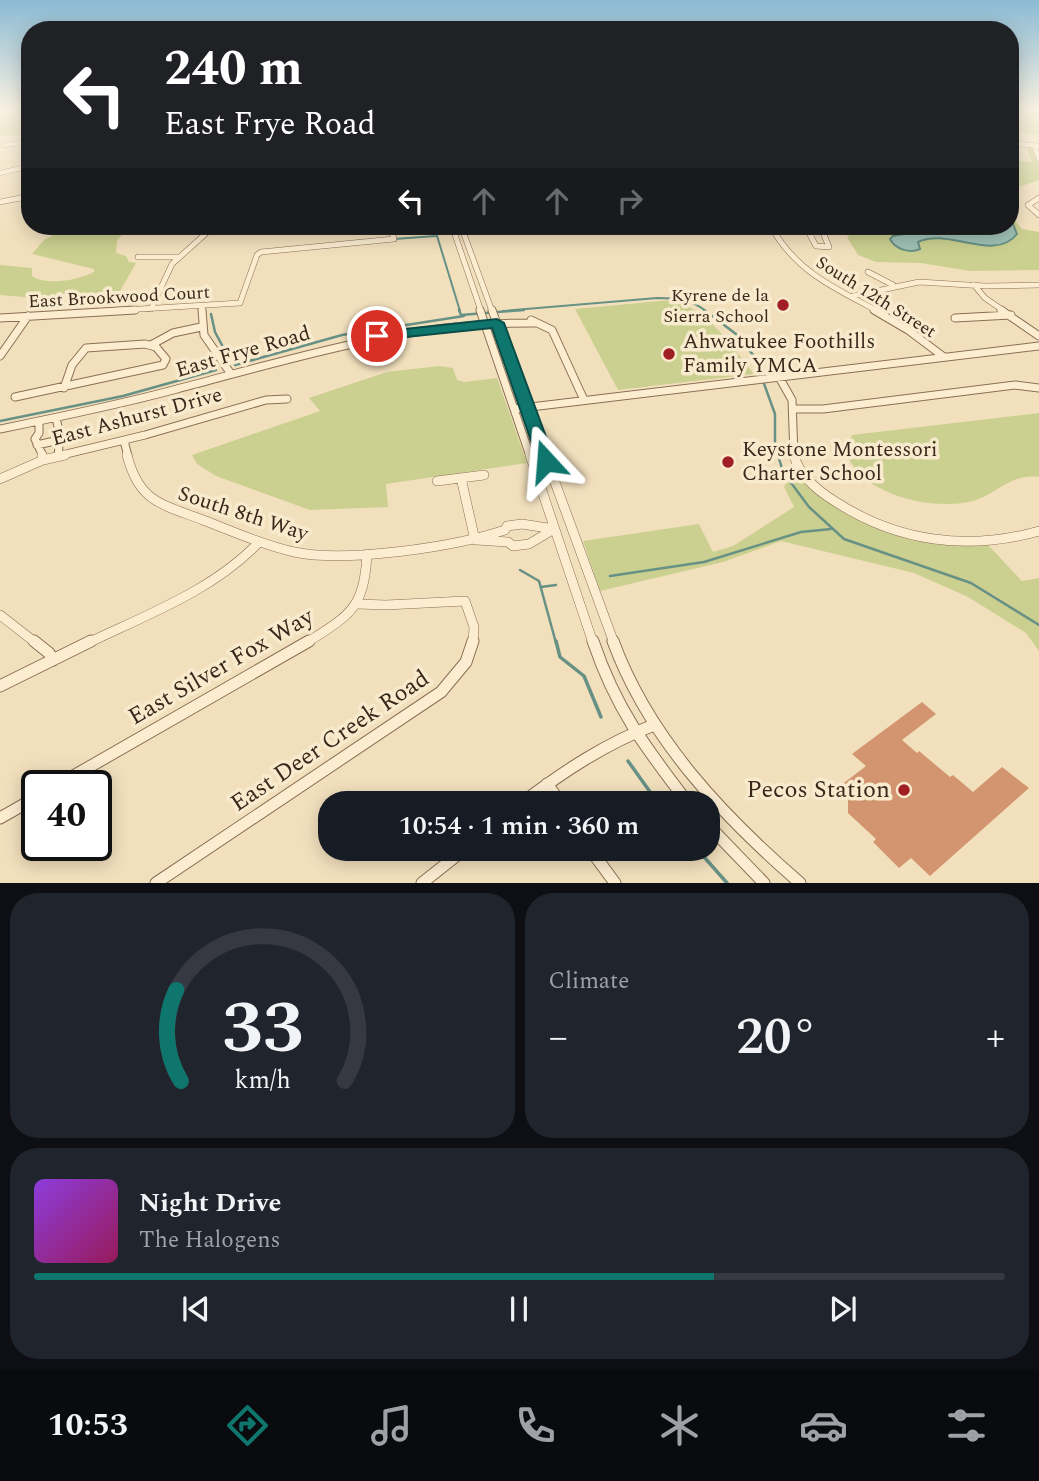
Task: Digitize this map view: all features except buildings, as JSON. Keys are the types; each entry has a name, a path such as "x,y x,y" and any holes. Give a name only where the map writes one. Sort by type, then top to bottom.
{"street":[{"path":"0,173 21,168"},
{"path":"0,202 21,197"},
{"path":"1039,198 1028,205 1039,215"},
{"path":"151,309 178,257 204,235"},
{"name":"East Brookwood Court","path":"0,318 240,303 257,255 261,252 394,239 393,235"},
{"path":"455,235 603,671 634,732 679,791"},
{"path":"465,235 626,677 683,766 713,802 800,883"},
{"name":"South 12th Street","path":"775,235 791,258 900,324 944,357"},
{"path":"459,247 469,246"},
{"path":"138,257 178,257"},
{"path":"868,272 893,285"},
{"path":"853,296 893,285 919,282 1039,285"},
{"path":"974,285 985,298 1039,336"},
{"path":"202,306 201,329 213,351 231,374"},
{"path":"956,318 1011,315"},
{"path":"0,356 28,316"},
{"name":"East Frye Road","path":"0,429 56,418 358,339 495,316 536,323 552,330 584,400"},
{"path":"64,388 72,365 86,348 153,346 201,329"},
{"path":"15,397 166,363 153,346"},
{"path":"514,409 1039,346"},
{"path":"776,377 791,396 791,442 798,467 818,489 850,511 905,534 948,542 1003,540 1039,531"},
{"path":"793,409 823,410 1015,386 1039,388"},
{"name":"East Ashurst Drive","path":"0,479 43,460 124,441 267,400 287,400"},
{"path":"56,418 58,456"},
{"path":"39,422 36,439 43,460"},
{"path":"39,433 58,429"},
{"path":"37,445 59,440"},
{"name":"South 8th Way","path":"124,441 132,474 138,486 157,502 259,542 295,552 316,555 368,554 475,540 508,542 513,546 529,544 555,529"},
{"path":"437,481 484,475"},
{"path":"461,478 475,540"},
{"name":"South 8th Way","path":"475,540 505,530 507,526 555,529"},
{"path":"528,526 532,540"},
{"path":"505,530 508,542"},
{"path":"0,686 190,593 243,559 259,542"},
{"path":"358,604 368,554"},
{"name":"East Deer Creek Road","path":"156,883 441,692 459,676 469,661 474,643 466,601 450,600 401,607 358,604"},
{"name":"East Silver Fox Way","path":"84,770 320,636 358,604"},
{"path":"0,615 49,653 53,660"},
{"path":"538,791 582,758 654,724"},
{"path":"547,784 552,791"},
{"path":"0,818 21,806"},
{"path":"720,837 764,883"},
{"path":"422,883 450,861"},
{"path":"599,861 615,883"}],"green space":[{"path":"1028,151 1039,151 1039,180 1019,187 1019,161 1032,162"},
{"path":"1019,226 1022,229 1039,232 1039,270 970,271 921,263 876,262 858,255 847,237 1019,235"},
{"path":"53,235 122,235 117,240 116,253 126,256 129,262 136,263 119,293 36,298 0,295 0,265 32,268 32,276 45,281 71,279 94,272 94,269 32,254 44,240"},
{"name":"Ahwatukee Foothills Family YMCA","path":"671,300 696,311 707,320 754,374 618,390 575,309"},
{"path":"439,366 453,368 457,380 464,382 497,378 527,463 386,484 388,507 310,510 216,476 197,464 192,455 320,411 309,398 387,372"},
{"path":"1039,413 1039,477 1019,478 969,502 952,504 915,501 879,488 852,465 845,449 852,435"},
{"path":"794,468 814,490 856,518 955,545 988,545 1022,581 1039,578 1039,651 1026,633 968,597 914,573 781,541 723,562 600,591 583,541 699,524 713,552 733,546 794,507 784,487"}],"water":[{"path":"1016,235 1007,242 996,245 943,238 930,239 918,242 920,249 912,251 892,243 890,239 893,236"}],"waterway":[{"path":"437,235 460,311"},
{"path":"394,239 436,236"},
{"path":"503,311 657,298 683,300 706,311"},
{"path":"459,310 461,315 524,310"},
{"path":"704,310 736,334 754,356 775,414 775,445 783,472 809,507 844,539 971,583 1039,625"},
{"path":"211,314 215,332 223,347"},
{"path":"235,365 342,335 464,316"},
{"path":"226,350 238,363"},
{"path":"0,421 123,396 216,370"},
{"path":"610,576 704,562 801,532 831,529"},
{"path":"520,570 539,581 556,643"},
{"path":"541,587 556,585"},
{"path":"556,641 560,657 584,676 601,717"},
{"path":"628,761 649,791"},
{"path":"708,861 727,883"}],"place":[{"name":"Kyrene de la Sierra School","path":"783,305"},
{"name":"Ahwatukee Foothills Family YMCA","path":"669,354"},
{"name":"Keystone Montessori Charter School","path":"728,462"},
{"name":"Pecos Station","path":"904,790"}],"route":[{"path":"377,336 497,323 546,461"}]}
